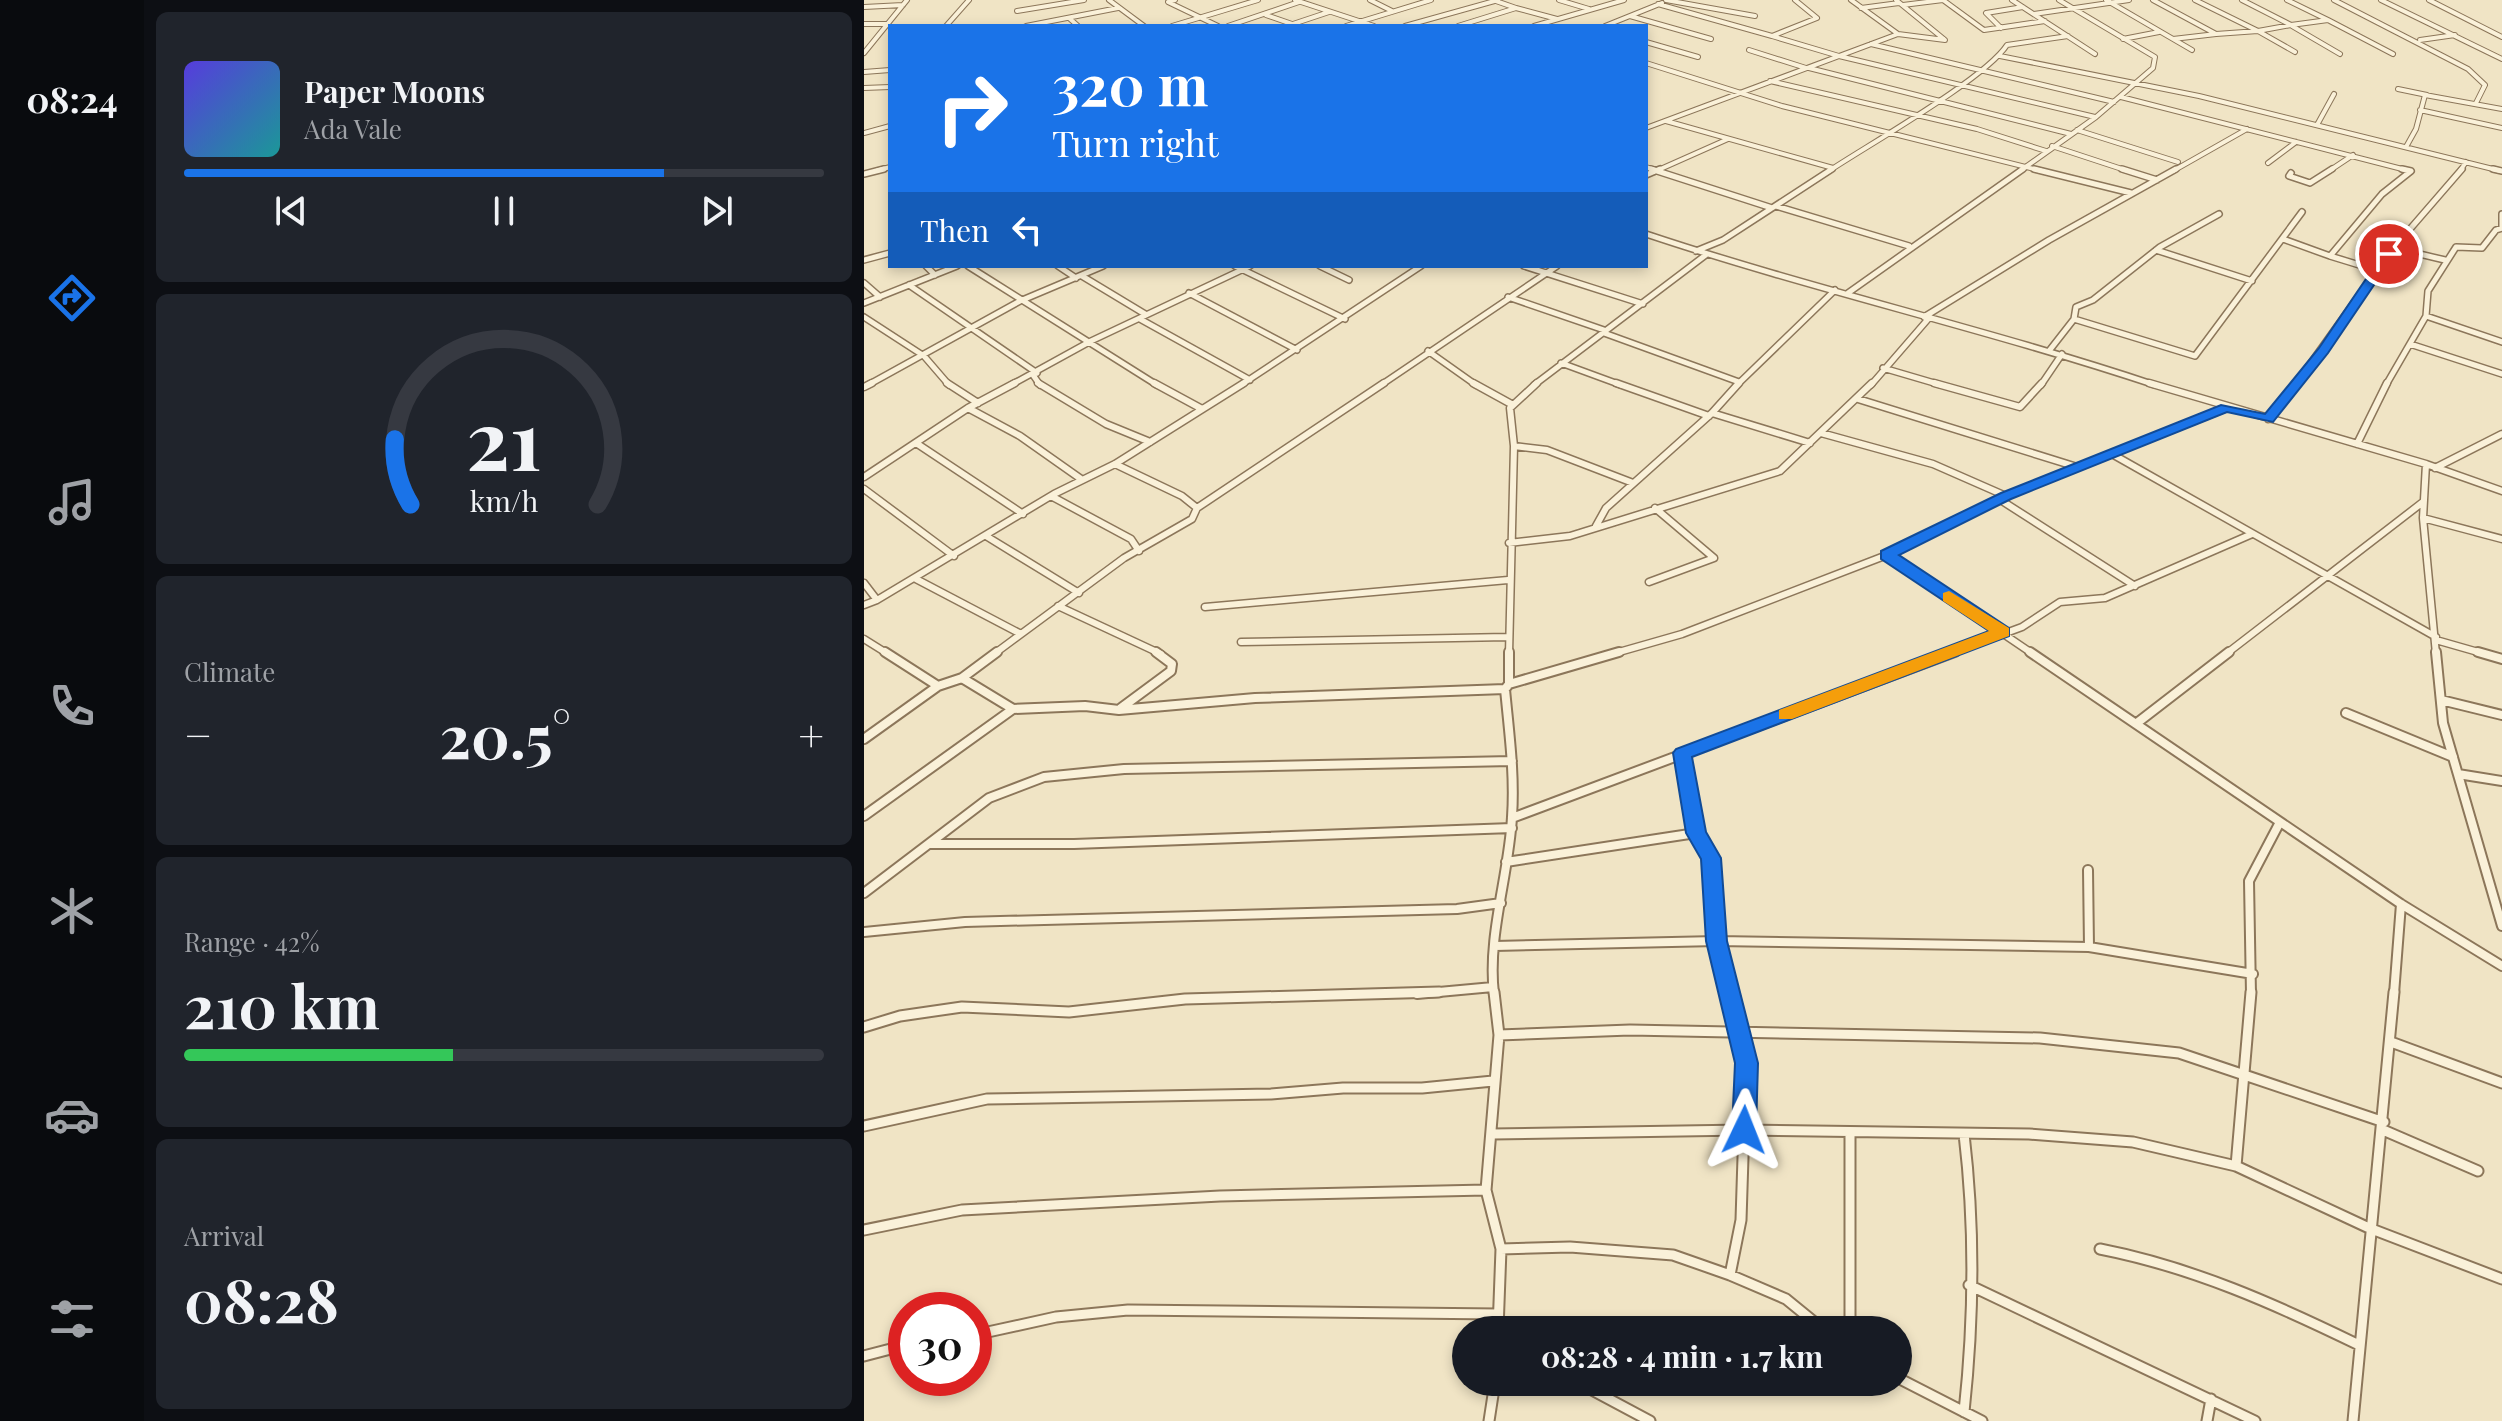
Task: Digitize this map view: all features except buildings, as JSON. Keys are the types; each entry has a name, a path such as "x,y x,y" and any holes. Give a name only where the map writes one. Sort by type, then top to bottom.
{"street":[{"path":"889,24 907,0"},
{"path":"948,24 969,0"},
{"path":"1017,11 1055,2 1084,0"},
{"path":"1109,0 1139,24"},
{"path":"1167,1 1175,0"},
{"path":"1179,24 1258,0"},
{"path":"1370,0 1392,11"},
{"path":"1352,24 1431,0"},
{"path":"1482,0 1488,2"},
{"path":"1412,24 1496,0 1559,19"},
{"path":"1559,0 1591,10"},
{"path":"1541,24 1624,0"},
{"path":"1610,24 1667,0 1755,16"},
{"path":"1772,36 1817,18 1795,0"},
{"path":"1851,0 1898,34 1940,41 1946,38 1899,3"},
{"path":"1861,8 1954,0"},
{"path":"2012,0 2095,54"},
{"path":"1848,293 1909,246 2096,117 2153,68 2155,57 2059,0"},
{"path":"2034,14 2129,0"},
{"path":"2153,0 2216,34"},
{"path":"2195,0 2295,52"},
{"path":"2242,0 2340,54"},
{"path":"2287,0 2393,54"},
{"path":"2336,0 2344,0"},
{"path":"2336,0 2418,40 2482,81 2484,92 2476,103"},
{"path":"2381,0 2502,59"},
{"path":"2429,0 2502,37"},
{"path":"1167,1 1214,24"},
{"path":"1235,24 1297,1 1366,24"},
{"path":"1944,1 1980,29 2045,21"},
{"path":"2108,1 2192,50"},
{"path":"1658,4 1839,56 2096,117"},
{"path":"864,7 903,5"},
{"path":"2001,28 1986,13 2023,7"},
{"path":"1037,24 1118,8"},
{"path":"1464,24 1516,8"},
{"path":"1296,24 1329,12"},
{"path":"1265,15 1290,24"},
{"path":"1630,16 1711,39"},
{"path":"1069,18 1076,24"},
{"path":"2173,39 2258,31 2328,20"},
{"path":"864,24 887,27"},
{"path":"864,53 887,27"},
{"path":"2123,39 2159,32"},
{"path":"1648,127 1898,34"},
{"path":"2418,40 2455,35"},
{"path":"1696,251 1723,240 1961,84 2000,56 2007,45 2068,36"},
{"path":"864,39 875,39"},
{"path":"1648,43 1698,57"},
{"path":"1870,44 2114,102"},
{"path":"1749,50 1807,68 2074,132 2178,162"},
{"path":"2000,56 2134,83 2502,171"},
{"path":"1648,64 1782,106 2131,193"},
{"path":"864,72 888,70"},
{"path":"1770,81 1977,129 2046,151"},
{"path":"864,88 888,87"},
{"path":"2398,89 2502,109"},
{"path":"2317,125 2334,94"},
{"path":"2406,147 2427,95"},
{"path":"2121,97 2412,172 2382,194 2330,256"},
{"path":"2420,110 2502,128"},
{"path":"1666,121 1833,168"},
{"path":"864,133 888,128"},
{"path":"1509,543 1570,536 1780,471 1858,399 1927,318 2131,193 2248,129"},
{"path":"1648,174 1728,139"},
{"path":"2268,163 2296,142"},
{"path":"2052,146 2157,180"},
{"path":"2291,173 2289,176 2310,183 2353,155"},
{"path":"2268,419 2323,350 2394,248 2466,162"},
{"path":"865,172 888,167"},
{"path":"1648,168 1909,246"},
{"path":"2074,319 2195,356 2302,212"},
{"path":"2049,351 2074,319 2076,307 2093,300 2156,250 2219,214"},
{"path":"2357,444 2380,394 2426,316 2426,297 2445,267 2445,260 2456,247 2482,248 2496,230 2502,228 2502,214"},
{"path":"1648,235 1927,318 2062,354 2226,408 2426,464 2502,491"},
{"path":"2283,239 2379,271"},
{"path":"2394,248 2445,260"},
{"path":"2156,250 2252,281"},
{"path":"864,260 888,254"},
{"path":"992,1331 1056,1317 1128,1310 1498,1314 1501,1249 1486,1190 1499,1035 1493,987 1495,946 1512,828 1507,687 1514,446 1510,408 1561,363 1707,254"},
{"path":"928,268 935,275"},
{"path":"864,303 952,268"},
{"path":"971,268 1020,301 1045,311 1125,367 1202,409"},
{"path":"1062,268 1250,380"},
{"path":"864,387 1020,301 1099,268"},
{"path":"864,477 968,408 1091,341 1237,268 1345,319"},
{"path":"1324,268 1349,280"},
{"path":"864,605 916,579 1081,479 1115,464 1345,319 1418,268"},
{"path":"1529,268 1643,304"},
{"path":"864,739 938,686 962,678 1019,633 1139,551 1173,534 1192,519 1197,508 1554,268"},
{"path":"864,283 880,297"},
{"path":"909,285 1035,374 1039,384 1119,433 1150,442"},
{"path":"1596,526 1606,508 1710,415 1739,382 1835,290"},
{"path":"1189,293 1297,350"},
{"path":"1508,297 1739,382"},
{"path":"2426,316 2502,342"},
{"path":"864,317 924,356 950,386 978,403"},
{"path":"2410,344 2502,374"},
{"path":"1428,351 1486,392 1513,405"},
{"path":"1883,368 2020,407 2032,398 2062,354"},
{"path":"1561,363 1710,415 1810,443"},
{"path":"1858,399 2077,467"},
{"path":"968,408 1020,436 1081,479"},
{"path":"864,816 1013,709 1085,706 1119,710 1255,698 1507,687 1682,634 1887,555 2002,498 2226,408"},
{"path":"1821,433 1933,464 2002,498 2055,538 2135,586"},
{"path":"2435,468 2502,434"},
{"path":"916,443 1023,514"},
{"path":"1514,446 1547,450 1633,483"},
{"path":"2112,454 2436,638 2502,659"},
{"path":"1115,464 1182,496 1197,508"},
{"path":"2426,464 2423,518 2443,723 2502,926"},
{"path":"864,489 954,556"},
{"path":"1051,496 1131,539 1139,551"},
{"path":"2137,723 2423,502"},
{"path":"1649,582 1708,563 1714,558 1655,508"},
{"path":"2423,518 2502,539"},
{"path":"1512,818 2032,622 2060,602 2088,602 2135,586 2252,534"},
{"path":"986,536 1079,593"},
{"path":"1887,555 2401,904 2502,966"},
{"path":"916,579 1019,633"},
{"path":"1205,607 1508,580"},
{"path":"864,583 877,600"},
{"path":"1058,606 1103,630 1165,656 1172,664 1171,671 1119,710"},
{"path":"1241,642 1507,637"},
{"path":"864,639 938,686"},
{"path":"962,678 1013,709"},
{"path":"2441,700 2502,715"},
{"path":"2346,713 2453,757"},
{"path":"1682,753 1696,833 1711,858 1717,941 1746,1063 1741,1220 1730,1275"},
{"path":"864,893 989,798 1044,777 1124,769 1512,761"},
{"path":"2458,774 2502,781"},
{"path":"2236,1166 2253,974 2249,881 2280,822"},
{"path":"931,844 1074,844 1512,828"},
{"path":"1506,862 1696,833"},
{"path":"2088,870 2089,947"},
{"path":"864,932 965,922 1042,922 1220,912 1457,909 1501,903"},
{"path":"2353,1421 2369,1228 2384,1126 2401,904"},
{"path":"1495,946 1717,941 2089,947 2253,974"},
{"path":"864,1027 900,1016 962,1007 1069,1012 1185,999 1416,994 1493,987"},
{"path":"1499,1035 1740,1031 2040,1038 2179,1053 2246,1073 2384,1126 2478,1171"},
{"path":"2391,1042 2502,1083"},
{"path":"864,1126 987,1099 1271,1094 1343,1088 1422,1088 1493,1081"},
{"path":"1493,1134 1744,1130 1850,1134 2029,1134 2133,1142 2236,1166 2369,1228 2502,1279"},
{"path":"1850,1134 1850,1316"},
{"path":"1964,1134 1972,1199 1969,1285 1973,1339 1964,1412"},
{"path":"864,1230 962,1210 1220,1196 1486,1190"},
{"path":"1501,1249 1570,1247 1673,1255 1786,1299 1807,1316"},
{"path":"2100,1249 2173,1266 2234,1287 2359,1345"},
{"path":"1969,1285 2255,1421"},
{"path":"864,1356 888,1350"},
{"path":"1912,1385 1982,1421"},
{"path":"1489,1421 1493,1396"},
{"path":"1603,1396 1650,1421"},
{"path":"2207,1421 2211,1399"}],"slow traffic":[{"path":"1786,715 2003,632 1949,597"}],"route":[{"path":"1744,1130 1746,1063 1717,941 1711,858 1696,833 1682,753 2003,632 1887,555 2006,496 2226,408 2268,419 2323,350 2389,254"}]}
